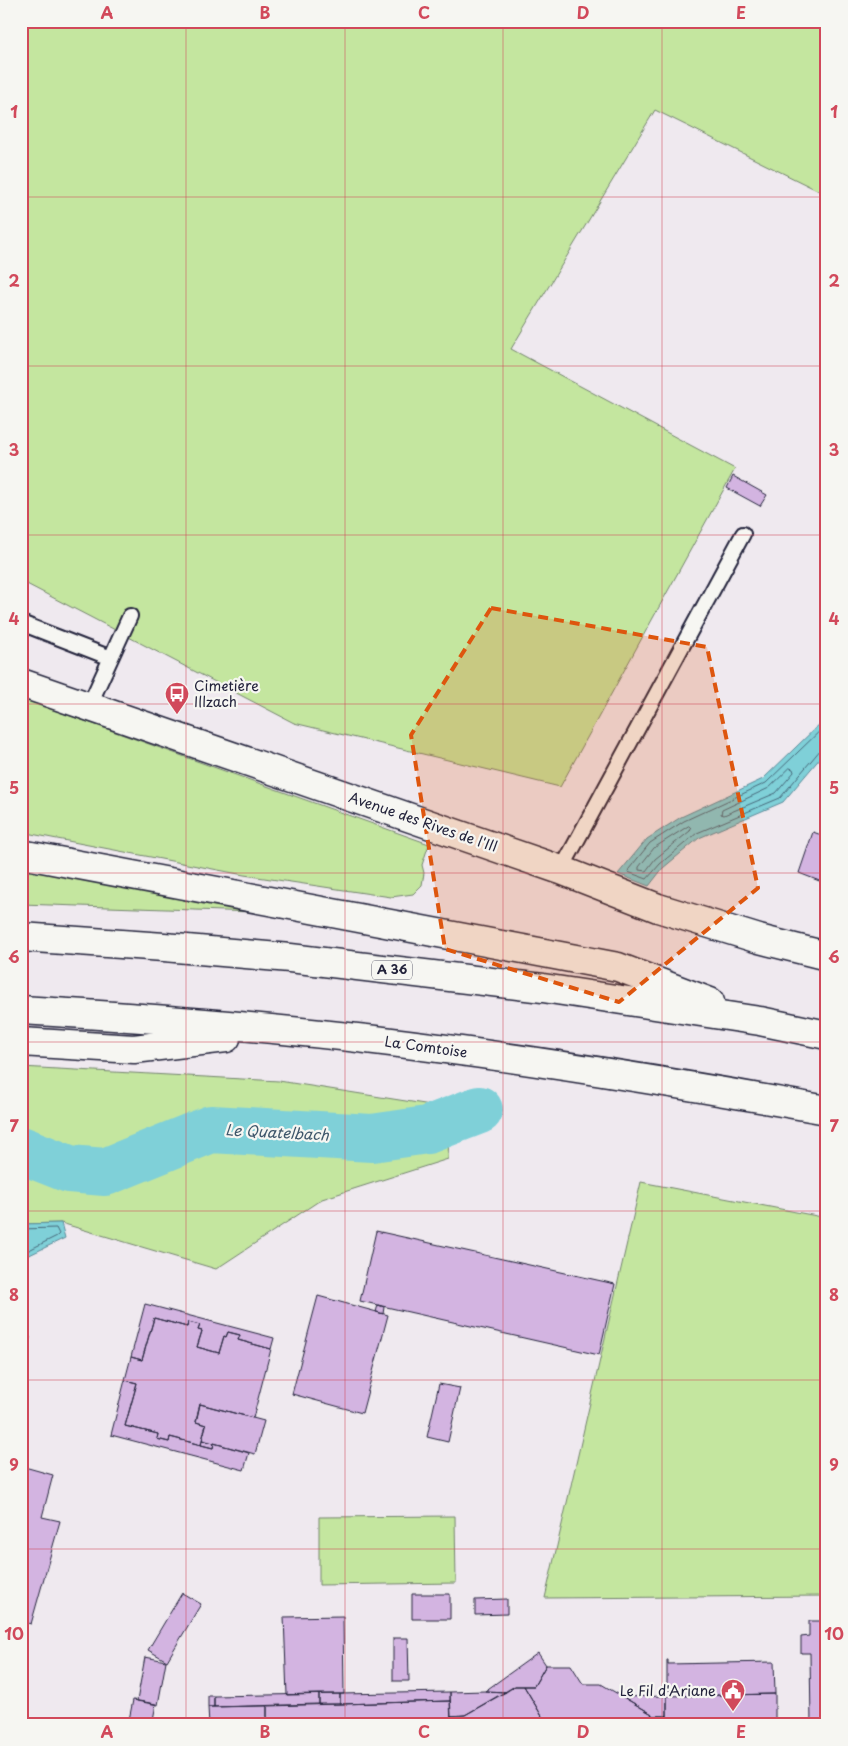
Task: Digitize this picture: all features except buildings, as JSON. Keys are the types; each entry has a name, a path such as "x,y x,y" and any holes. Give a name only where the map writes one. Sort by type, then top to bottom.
{"main road":[{"name":"Avenue des Rives de l'Ill","path":"21,683 561,870 658,908 760,939 827,956"},
{"path":"21,854 618,967 760,1021"},
{"name":"A 36","path":"21,937 290,958 543,988 760,1021 827,1035"},
{"name":"La Comtoise","path":"21,1010 289,1030 377,1040 536,1061 827,1110"},
{"path":"21,1042 134,1048 289,1030"}],"lane":[{"path":"561,870 743,534"},
{"path":"89,706 130,616"},
{"path":"21,623 111,658"}],"highlighted area":[{"path":"491,608 707,647 758,888 619,1002 445,949 411,735"}],"green space":[{"path":"21,21 827,21 827,195 655,110 511,349 735,469 560,787 294,723 21,581"},
{"path":"23,699 429,844 422,865 424,873 422,885 413,894 391,897 244,875 21,832 21,703"},
{"path":"21,865 253,912 21,904"},
{"path":"21,1067 279,1081 450,1108 448,1159 322,1199 216,1269 61,1223 21,1224"},
{"path":"641,1182 827,1218 827,1596 545,1598"},
{"path":"455,1516 456,1583 319,1585 319,1517"}],"water":[{"path":"827,717 827,750 783,802 699,838 663,868 649,886 618,874 647,839 681,817 763,779"},
{"path":"61,1223 65,1238 21,1259 21,1224"}],"waterway":[{"name":"Le Quatelbach","path":"21,1150 69,1169 105,1172 211,1129 372,1138 427,1130 479,1110"}],"place":[{"name":"Cimetière Illzach","path":"177,715"},
{"name":"Le Fil d'Ariane","path":"733,1712"}]}
